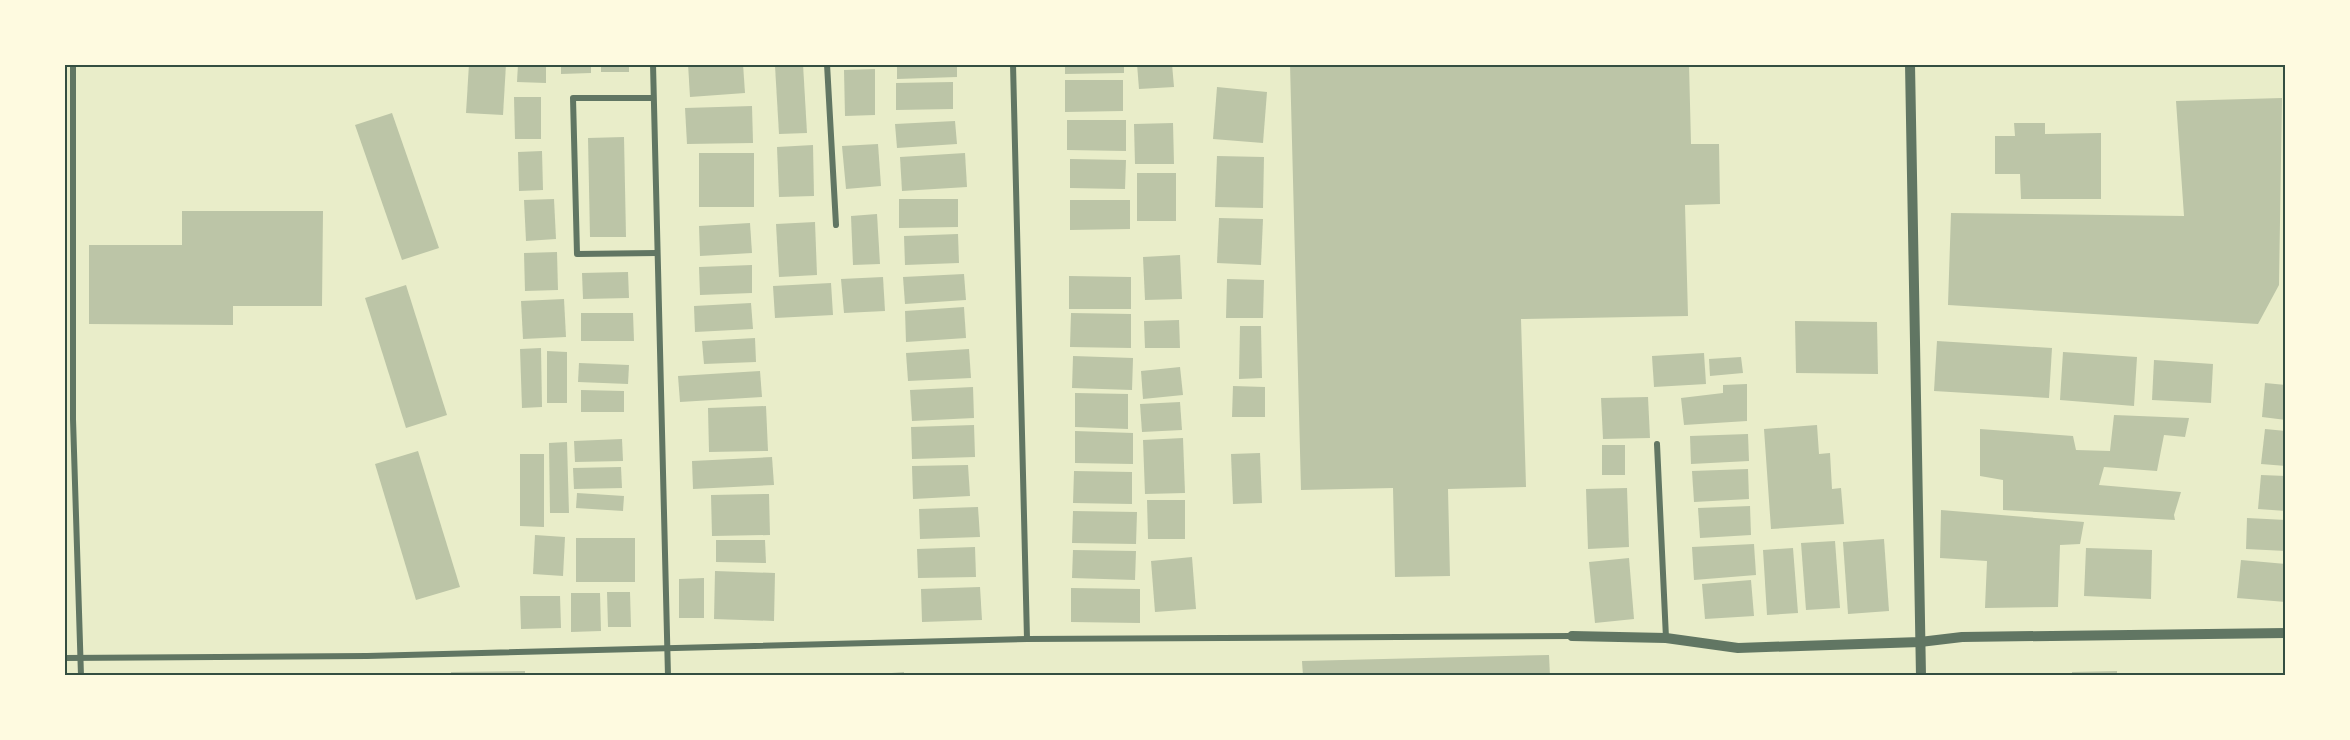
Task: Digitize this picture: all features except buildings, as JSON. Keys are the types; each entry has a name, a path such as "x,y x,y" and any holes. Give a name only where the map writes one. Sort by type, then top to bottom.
{"street":[{"path":"73,64 73,419 81,675"},
{"path":"652,64 669,675"},
{"path":"827,64 836,225"},
{"path":"1013,64 1027,639"},
{"path":"1910,64 1921,675"},
{"path":"653,98 573,98 577,254 657,253"},
{"path":"1657,444 1666,638"},
{"path":"64,658 368,656 1027,639 1572,636 1666,638 1738,648 1920,642 1962,637 2286,633"}]}
